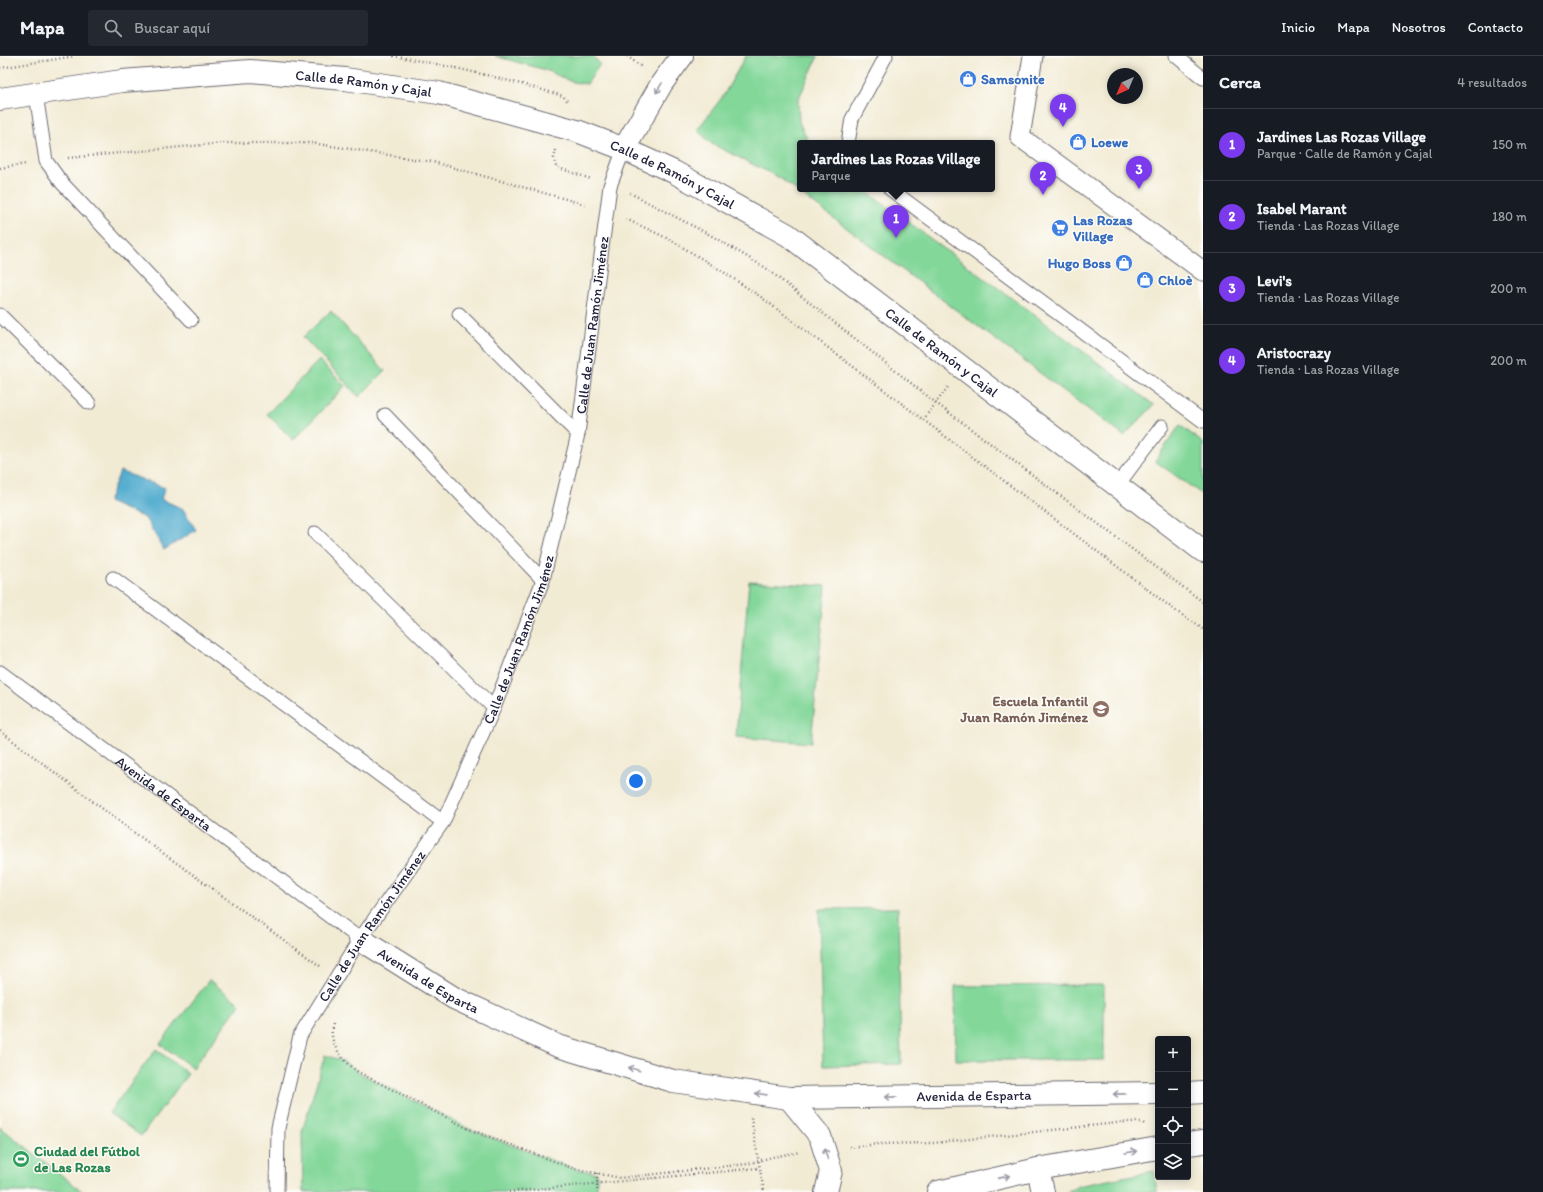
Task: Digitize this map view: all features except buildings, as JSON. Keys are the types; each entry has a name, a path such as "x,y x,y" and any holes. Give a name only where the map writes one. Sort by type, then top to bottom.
{"street":[{"name":"Calle de Juan Ramón Jiménez","path":"624,149 662,83 682,56"},
{"path":"1033,56 1020,137 1203,270"},
{"name":"Calle de Ramón y Cajal","path":"0,99 122,81 250,71 345,79 439,93 563,126 624,149 674,172 788,235 1203,551"},
{"name":"Avenida de Esparta","path":"360,939 454,998 558,1046 673,1081 789,1098 1155,1093"},
{"path":"1191,1093 1203,1092"},
{"path":"789,1098 820,1136 831,1171 826,1192"},
{"path":"1191,1144 1203,1142"},
{"path":"938,1192 1038,1169 1155,1149"},
{"path":"1038,1169 1043,1192"}],"lane":[{"path":"848,140 852,119 886,56"},
{"path":"1176,56 1203,78"},
{"path":"36,94 46,161 62,183 192,320"},
{"name":"Calle de Juan Ramón Jiménez","path":"277,1192 278,1128 300,1036 360,939 443,822 494,708 543,580 578,434 610,186 624,149"},
{"path":"894,192 1203,421"},
{"path":"459,314 578,434"},
{"path":"0,315 89,403"},
{"path":"385,416 543,580"},
{"path":"1117,486 1162,426"},
{"path":"315,533 494,708"},
{"path":"113,578 443,822"},
{"name":"Avenida de Esparta","path":"0,672 360,939"}],"path":[{"path":"0,68 75,56"},
{"path":"393,56 457,67 510,80 564,96 570,104 554,158 556,167 625,191 660,208 766,268 936,403 1203,602"},
{"path":"0,168 115,152 223,143 312,143 433,162 606,211 669,239 761,297 1169,606 1203,629"},
{"path":"923,420 962,368"},
{"path":"747,1092 758,1168 764,1192"},
{"path":"509,1192 758,1168"},
{"path":"597,1173 597,1192"}],"green space":[{"path":"495,56 593,56 600,64 587,84 572,82 546,70"},
{"path":"746,56 818,56 798,100 799,122 808,140 797,140 797,191 780,178 712,144 697,130 723,96"},
{"path":"799,192 867,192 1040,319 1154,405 1124,436"},
{"path":"331,311 385,371 359,397 303,337"},
{"path":"319,360 345,386 293,440 267,414"},
{"path":"1180,425 1203,443 1203,495 1155,461"},
{"path":"749,581 826,586 811,743 736,737"},
{"path":"898,908 901,1064 823,1066 819,909"},
{"path":"209,980 240,1004 193,1068 160,1044"},
{"path":"1104,985 1104,1060 956,1060 955,986"},
{"path":"156,1049 188,1074 141,1136 109,1113"},
{"path":"325,1055 343,1061 358,1072 469,1129 572,1168 597,1173 597,1192 303,1192 302,1132"},
{"name":"Ciudad del Fútbol de Las Rozas","path":"0,1127 83,1192 0,1192"},
{"path":"1154,1171 1157,1192 1067,1192 1078,1186"}],"water":[{"path":"120,471 165,488 161,499 183,509 196,530 164,550 145,518 108,502"}],"place":[{"name":"Samsonite","path":"968,79"},
{"name":"Aristocrazy","path":"1063,127"},
{"name":"Loewe","path":"1078,142"},
{"name":"Levi's","path":"1139,189"},
{"name":"Isabel Marant","path":"1043,195"},
{"name":"Las Rozas Village","path":"1060,228"},
{"name":"Jardines Las Rozas Village","path":"896,238"},
{"name":"Hugo Boss","path":"1124,263"},
{"name":"Chloè","path":"1145,280"},
{"name":"Escuela Infantil Juan Ramón Jiménez","path":"1101,709"},
{"name":"Ciudad del Fútbol de Las Rozas","path":"21,1159"}]}
